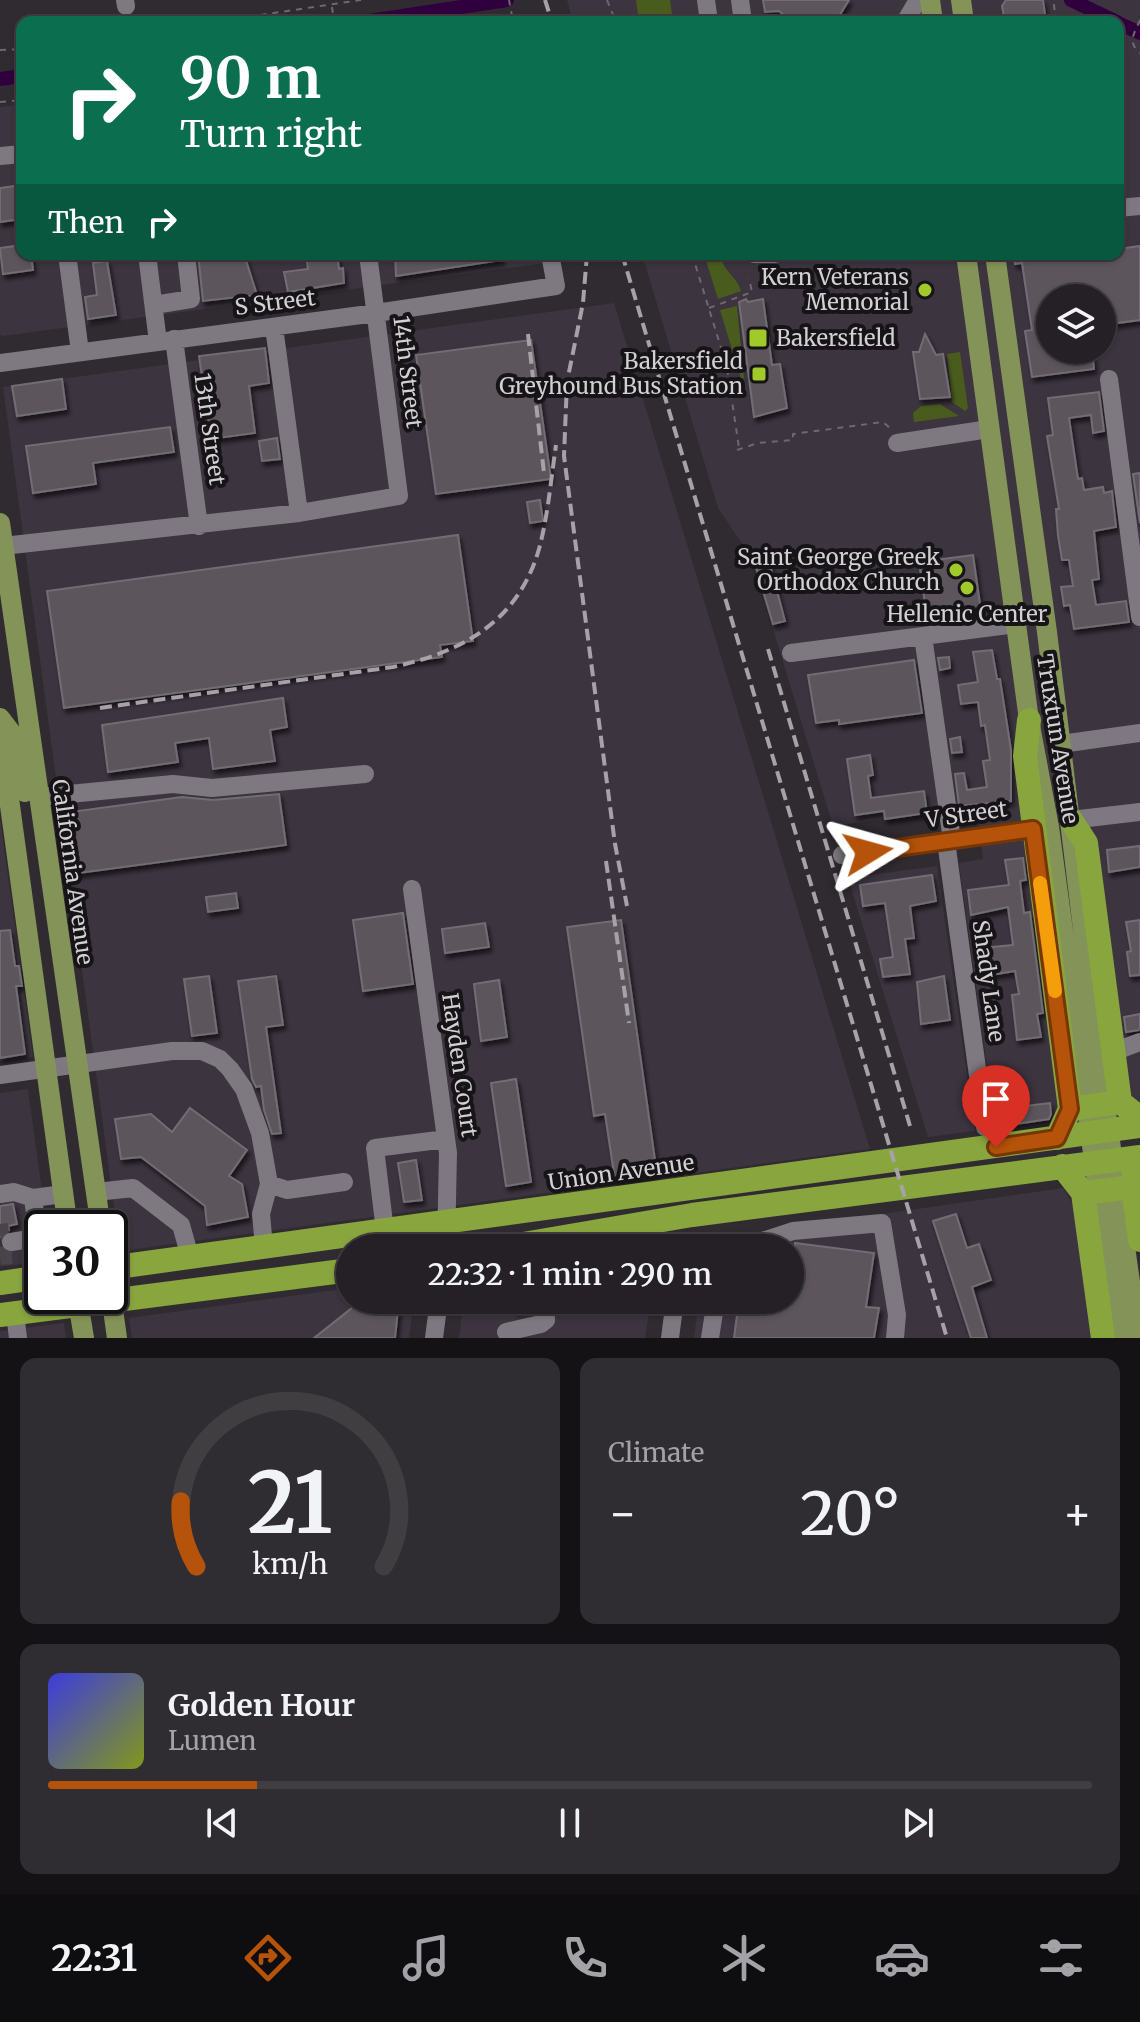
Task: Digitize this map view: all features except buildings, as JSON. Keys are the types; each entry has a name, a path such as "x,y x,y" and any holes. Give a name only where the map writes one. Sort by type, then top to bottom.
{"highway":[{"path":"1029,720 1025,756 1051,825 1070,1109 1057,1138"},
{"path":"1051,825 1086,843 1120,1102 1140,1118"},
{"path":"1070,1109 1120,1102"},
{"name":"Union Avenue","path":"128,1266 1140,1126"},
{"path":"594,1234 692,1215 1140,1157"},
{"path":"1062,1166 1083,1193 1103,1338"},
{"path":"1083,1193 1136,1177 1140,1240"},
{"path":"128,1292 336,1271"},
{"path":"0,1283 24,1280"}],"main road":[{"name":"Truxtun Avenue","path":"967,260 1029,720 1042,742 1058,810 1051,825"},
{"name":"Truxtun Avenue","path":"996,260 1061,744 1051,825 1110,1209"},
{"name":"California Avenue","path":"0,523 6,606 38,797 98,1210"},
{"path":"0,718 13,735 25,794 29,798 38,797"},
{"path":"0,733 65,1210"},
{"path":"1110,1209 1118,1338"},
{"path":"1110,1209 1138,1338"},
{"path":"80,1314 84,1338"},
{"path":"114,1314 117,1338"}],"street":[{"path":"68,260 80,352"},
{"name":"13th Street","path":"148,260 154,305 166,340 199,526"},
{"path":"154,305 191,299 187,260"},
{"name":"14th Street","path":"299,513 399,496 369,260"},
{"name":"S Street","path":"0,363 556,286 551,260"},
{"path":"3,546 299,513 274,327"},
{"path":"1109,379 1140,617"},
{"path":"900,434 989,429"},
{"path":"791,653 1016,624"},
{"name":"Shady Lane","path":"923,636 985,1127"},
{"path":"1061,744 1140,733"},
{"path":"38,797 173,784 212,788 365,774"},
{"name":"V Street","path":"842,855 1140,812"},
{"name":"Hayden Court","path":"412,889 446,1139 449,1174 447,1234"},
{"path":"1113,1052 1140,1042"},
{"path":"0,1075 172,1051 202,1051 220,1059 244,1089 260,1133 269,1184 261,1214 264,1247"},
{"path":"385,1231 375,1148 446,1139"},
{"path":"269,1184 287,1190 344,1182"},
{"path":"96,1192 133,1188 181,1225 190,1257"},
{"path":"0,1194 14,1192 33,1198 63,1194"},
{"path":"33,1198 35,1210"},
{"path":"784,1234 882,1223 897,1315 895,1338"},
{"path":"11,1243 24,1241"},
{"path":"7,1314 18,1338"},
{"path":"434,1338 437,1314"},
{"path":"506,1332 541,1324 546,1320 546,1314"},
{"path":"670,1338 673,1314"},
{"path":"710,1338 714,1314"}],"path":[{"path":"257,16 361,0"},
{"path":"331,6 333,16"},
{"path":"1140,20 1131,39 1133,47 1140,53"},
{"path":"694,260 727,367 738,450 758,443 793,440 793,434 883,422 900,434"},
{"path":"708,308 752,292 749,278"}],"shaded area":[{"path":"567,0 1140,0 1140,1112 996,1132 959,863 983,859 977,807 833,826 751,557 718,508 644,260 1124,260 1124,16 571,16"},
{"path":"16,105 16,260 568,260 3,336 0,335 0,107"},
{"path":"614,303 870,1149 128,1250 128,1210 115,1210 3,387"},
{"path":"0,818 33,1057 0,1061"},
{"path":"937,866 975,1131 928,1137 848,878"},
{"path":"28,1089 45,1210 24,1210 24,1264 0,1267 0,1093"},
{"path":"1063,1188 1076,1209 1094,1338 694,1338 697,1314 804,1314 804,1234 743,1234"},
{"path":"336,1290 336,1314 412,1314 409,1338 132,1338 129,1318"},
{"path":"462,1314 649,1314 645,1338 459,1338"},
{"path":"64,1323 66,1338 0,1338 0,1331"}],"green space":[{"path":"636,0 670,0 672,16 638,16"},
{"path":"706,260 722,260 741,291 718,299"},
{"path":"737,306 744,378 741,379 720,310"},
{"path":"960,352 968,408 965,411 952,402 947,354"},
{"path":"940,404 959,416 914,422 913,413 921,406"}],"waterway":[{"path":"402,16 507,0"},
{"path":"1071,0 1104,16"},
{"path":"1124,26 1140,33"},
{"path":"0,79 16,77"}],"tunnel":[{"path":"0,1233 9,1232"},
{"path":"0,1256 12,1255"}],"railway":[{"path":"545,0 550,16"},
{"path":"587,260 583,303 567,382 564,456 615,844 627,906"},
{"path":"624,260 947,1338"},
{"path":"528,334 544,473"},
{"path":"100,708 393,667 418,661 464,642 502,614 530,574 545,524 556,445"},
{"path":"768,649 910,1126"},
{"path":"606,861 629,1023"}],"slow traffic":[{"path":"1040,883 1055,991"}],"place":[{"name":"Kern Veterans Memorial","path":"925,290"},
{"name":"Bakersfield","path":"758,338"},
{"name":"Bakersfield Greyhound Bus Station","path":"759,374"},
{"name":"Saint George Greek Orthodox Church","path":"956,570"},
{"name":"Hellenic Center","path":"967,588"}],"route":[{"path":"868,852 1033,829 1070,1109 1057,1138 996,1147"}]}
